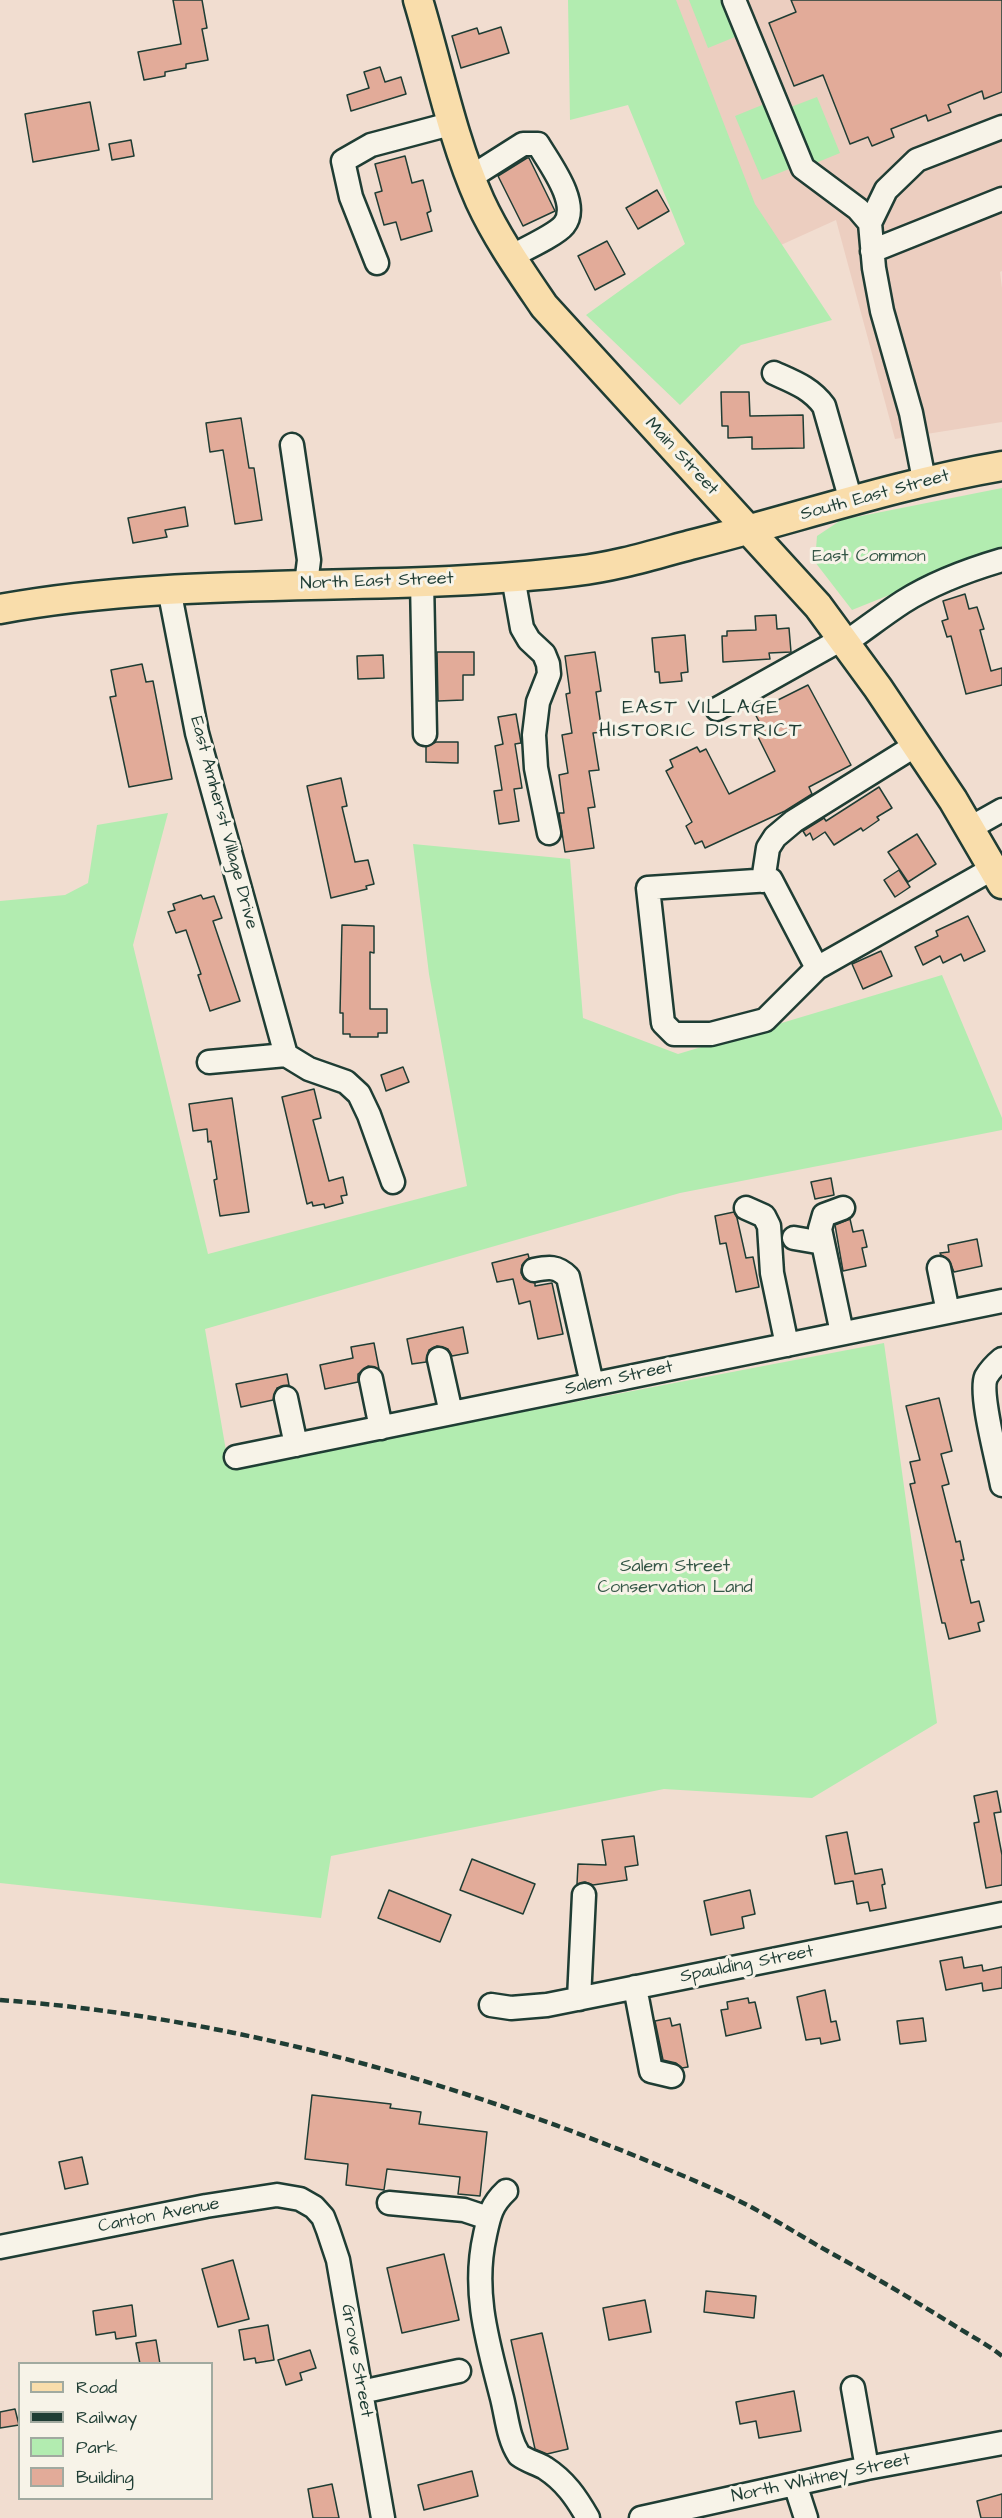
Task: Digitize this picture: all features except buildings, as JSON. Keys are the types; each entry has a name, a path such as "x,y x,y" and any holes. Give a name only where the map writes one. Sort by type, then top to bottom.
{"main road":[{"name":"Main Street","path":"418,0 471,177 480,200 510,257 544,306 818,606 916,745 970,828 997,877"},
{"name":"South East Street","path":"749,530 924,480 1002,466"},
{"name":"North East Street","path":"0,609 169,589 513,577 579,571 641,558 749,530"}],"street":[{"path":"734,0 803,168 858,209 870,223"},
{"path":"377,263 351,197 343,161 371,145 454,123"},
{"path":"924,480 911,413 882,311 872,251 870,223 886,190 917,160 1002,127"},
{"path":"471,177 523,144 538,144 567,195 570,213 563,226 510,257"},
{"path":"872,251 1002,199"},
{"path":"774,373 815,394 824,406 851,501"},
{"path":"292,445 309,560 306,584"},
{"path":"717,709 843,641 924,590 972,569 1002,560"},
{"path":"513,577 522,628 529,640 544,654 548,664 549,674 538,702 534,735 537,768 549,833"},
{"path":"422,580 425,734"},
{"name":"East Amherst Village Drive","path":"169,589 197,733 286,1055"},
{"path":"763,881 768,848 774,837 794,821 916,745"},
{"path":"970,828 1002,810"},
{"path":"817,968 771,880 648,888 663,1023 674,1034 711,1034 765,1020 817,968 997,877"},
{"path":"208,1062 286,1055 309,1069 346,1082 358,1094 369,1115 393,1182"},
{"path":"746,1208 764,1216 769,1226 772,1273 787,1345"},
{"path":"842,1334 820,1229 824,1215 843,1208"},
{"path":"794,1238 823,1243"},
{"path":"534,1270 558,1268 568,1277 592,1384"},
{"path":"939,1268 948,1312"},
{"name":"Salem Street","path":"236,1457 1002,1301"},
{"path":"440,1359 451,1413"},
{"path":"1002,1359 986,1378 984,1394 1002,1485"},
{"path":"371,1379 381,1428"},
{"path":"286,1398 296,1445"},
{"path":"579,1999 584,1895"},
{"name":"Spaulding Street","path":"492,2005 529,2007 579,1999 1002,1914"},
{"path":"635,1987 651,2071 672,2076"},
{"path":"506,2191 493,2204 488,2218 480,2265 480,2303 513,2445 519,2456 547,2470 570,2488 588,2518"},
{"name":"Canton Avenue","path":"0,2247 206,2206 276,2195 300,2199 315,2209"},
{"path":"389,2203 464,2210 488,2218"},
{"name":"Grove Street","path":"315,2209 328,2230 338,2260 383,2518"},
{"path":"362,2392 459,2371"},
{"path":"854,2388 867,2468"},
{"name":"North Whitney Street","path":"641,2518 867,2468 1002,2443"},
{"path":"795,2484 806,2518"}],"shaded area":[{"path":"668,0 1002,0 1002,271 1000,272 1002,422 895,439 836,220 739,264"}],"green space":[{"path":"568,0 676,0 755,204 832,320 741,345 680,405 586,315 685,244 628,105 570,120"},
{"path":"689,0 725,0 740,35 708,48"},
{"path":"817,97 840,153 806,167 783,110"},
{"path":"767,103 794,167 762,180 735,116"},
{"name":"East Common","path":"1002,488 1002,553 949,571 852,610 815,562 817,536 841,520"},
{"name":"Salem Street Conservation Land","path":"168,813 133,945 208,1254 467,1186 429,974 413,844 570,859 583,1018 678,1054 942,975 1002,1118 1002,1130 680,1193 205,1329 229,1468 884,1343 937,1723 812,1798 664,1789 331,1856 321,1918 0,1883 0,901 65,895 88,883 97,825"}],"railway":[{"path":"0,2000 94,2010 188,2024 280,2043 372,2066 462,2093 552,2124 640,2158 742,2202 896,2290 1002,2356"}],"district":[{"name":"EAST VILLAGE HISTORIC DISTRICT","path":"701,720"}]}
